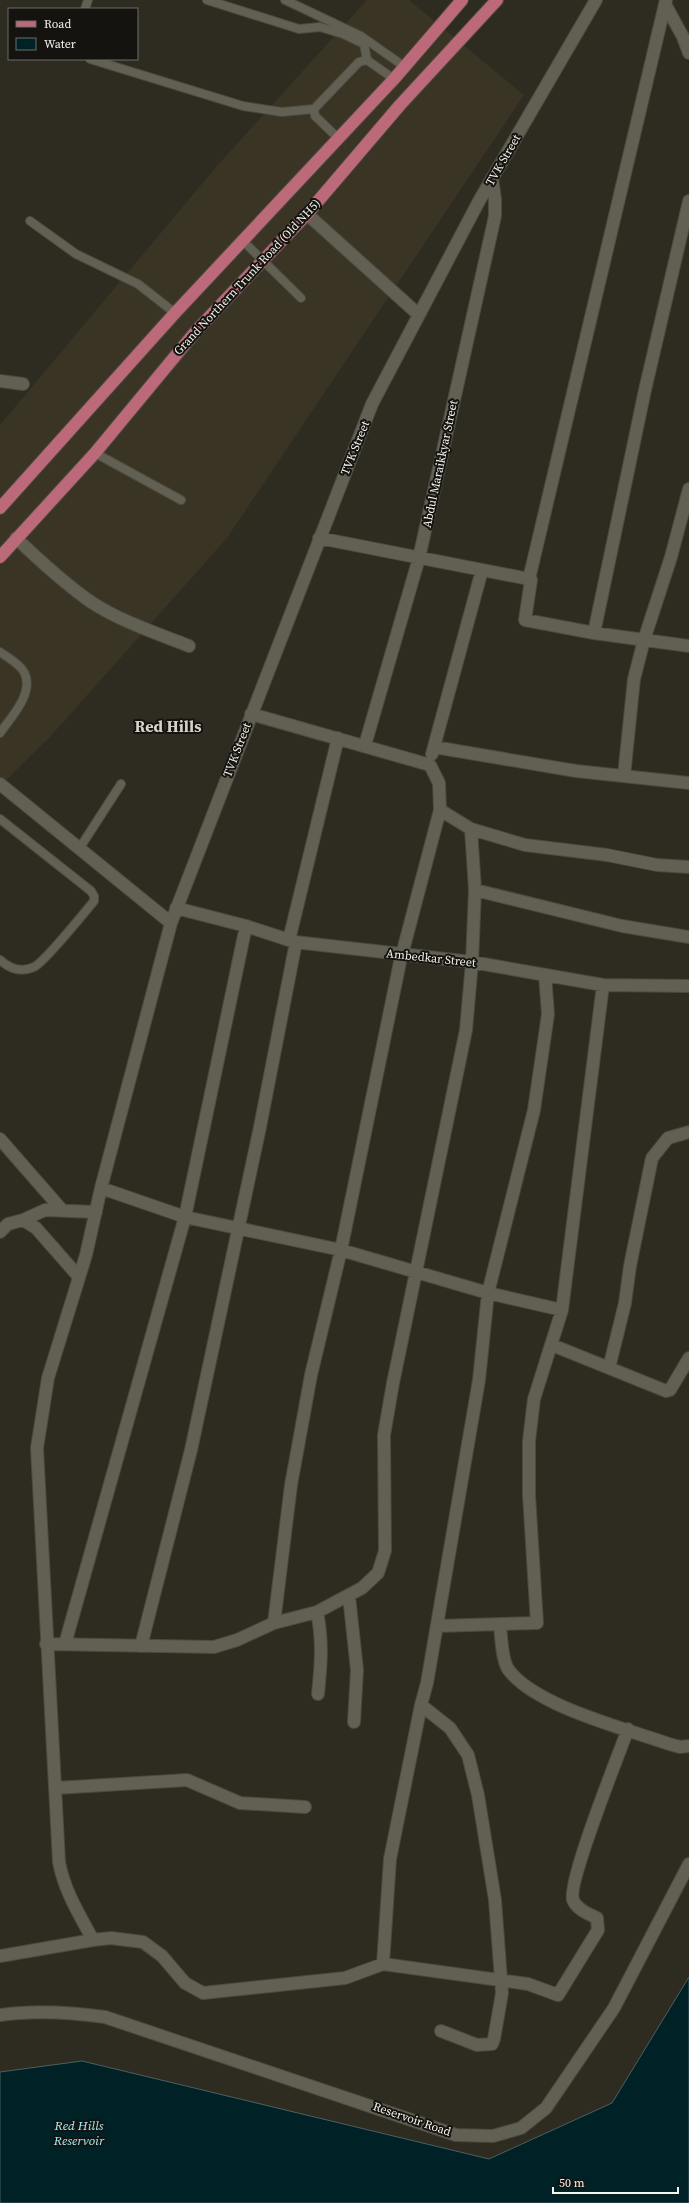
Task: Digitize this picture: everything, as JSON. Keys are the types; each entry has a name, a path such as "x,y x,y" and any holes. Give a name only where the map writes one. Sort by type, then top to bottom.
{"main road":[{"path":"0,508 242,240 394,79 462,0"},
{"name":"Grand Northern Trunk Road (Old NH5)","path":"0,557 95,452 196,331 307,214 400,105 497,0"}],"street":[{"name":"TVK Street","path":"93,1940 62,1878 59,1862 56,1788 46,1644 37,1448 48,1378 79,1277 171,923 372,404 492,178 596,0"},
{"path":"665,2 683,37 689,53"},
{"path":"665,2 529,579 531,580 525,620 594,633 689,646"},
{"name":"Abdul Maraikkyar Street","path":"365,746 419,558 495,216 495,199 492,178"},
{"path":"594,633 645,390 689,201"},
{"path":"307,214 419,315"},
{"path":"0,381 23,384"},
{"path":"624,776 634,680 644,640 686,512 689,489"},
{"path":"16,538 49,570 92,602 138,626 189,646"},
{"path":"319,538 529,579"},
{"path":"274,1624 291,1486 311,1375 341,1250 402,954 440,810 439,783 430,765 482,570"},
{"path":"251,714 430,765"},
{"path":"141,1646 191,1450 239,1228 293,941 338,738"},
{"path":"434,747 576,771 689,784"},
{"path":"0,784 171,923"},
{"path":"440,810 471,829 525,845 607,855 657,865 689,867"},
{"path":"46,1644 214,1647 274,1624 317,1612 362,1588 378,1573 385,1551 384,1435 466,1030 472,962 475,890 471,829"},
{"path":"475,890 622,926 689,937"},
{"name":"Ambedkar Street","path":"176,908 246,926 293,941 472,962 603,985 689,986"},
{"path":"65,1644 184,1217 246,926"},
{"path":"383,1964 390,1859 421,1705 427,1683 437,1626 479,1380 488,1293 534,1110 548,1014 545,974"},
{"path":"437,1626 537,1623 529,1503 529,1441 534,1399 562,1310 603,985"},
{"path":"609,1368 625,1302 631,1260 652,1158 668,1138 689,1132"},
{"path":"0,1139 62,1210"},
{"path":"101,1188 184,1217 341,1250 488,1293 562,1310"},
{"path":"0,1232 8,1224 23,1220 45,1210 96,1212"},
{"path":"23,1220 36,1228 79,1277"},
{"path":"552,1345 666,1391 670,1390 689,1358"},
{"path":"349,1596 357,1670 354,1722"},
{"path":"317,1612 322,1634 322,1657 318,1694"},
{"path":"500,1624 501,1644 508,1669 542,1697 680,1747 689,1746"},
{"path":"421,1705 450,1728 468,1755 478,1795 495,1900 502,1993 492,2044 477,2045 441,2031"},
{"path":"0,1956 111,1938 143,1942 162,1956 185,1983 203,1993 345,1978 383,1964 528,1984 558,1995 598,1930 597,1918 576,1905 573,1899 572,1891 585,1846 628,1729"},
{"path":"56,1788 187,1780 240,1803 305,1806"},
{"name":"Reservoir Road","path":"0,2015 25,2012 71,2012 105,2017 456,2135 493,2136 521,2128 546,2108 614,2008 689,1864"}],"lane":[{"path":"207,0 299,29 320,27 343,34 364,44 367,60 394,79"},
{"path":"285,0 361,36 404,67"},
{"path":"93,60 243,106 282,112 314,109 359,62 367,60"},
{"path":"314,109 315,116 338,138"},
{"path":"30,221 76,254 138,284 175,313"},
{"path":"242,240 301,298"},
{"path":"95,452 181,500"},
{"path":"0,652 23,671 26,680 26,691 22,701 0,733"},
{"path":"80,849 121,784"},
{"path":"0,818 90,890 94,896 94,901 35,967 21,971 10,968 0,960"}],"shaded area":[{"path":"367,0 409,0 524,95 227,538 50,737 0,786 0,425 216,167"}],"water":[{"name":"Red Hills Reservoir","path":"689,1977 689,2203 0,2203 0,2072 82,2061 489,2159 612,2103"}],"district":[{"name":"Red Hills","path":"168,726"}]}
